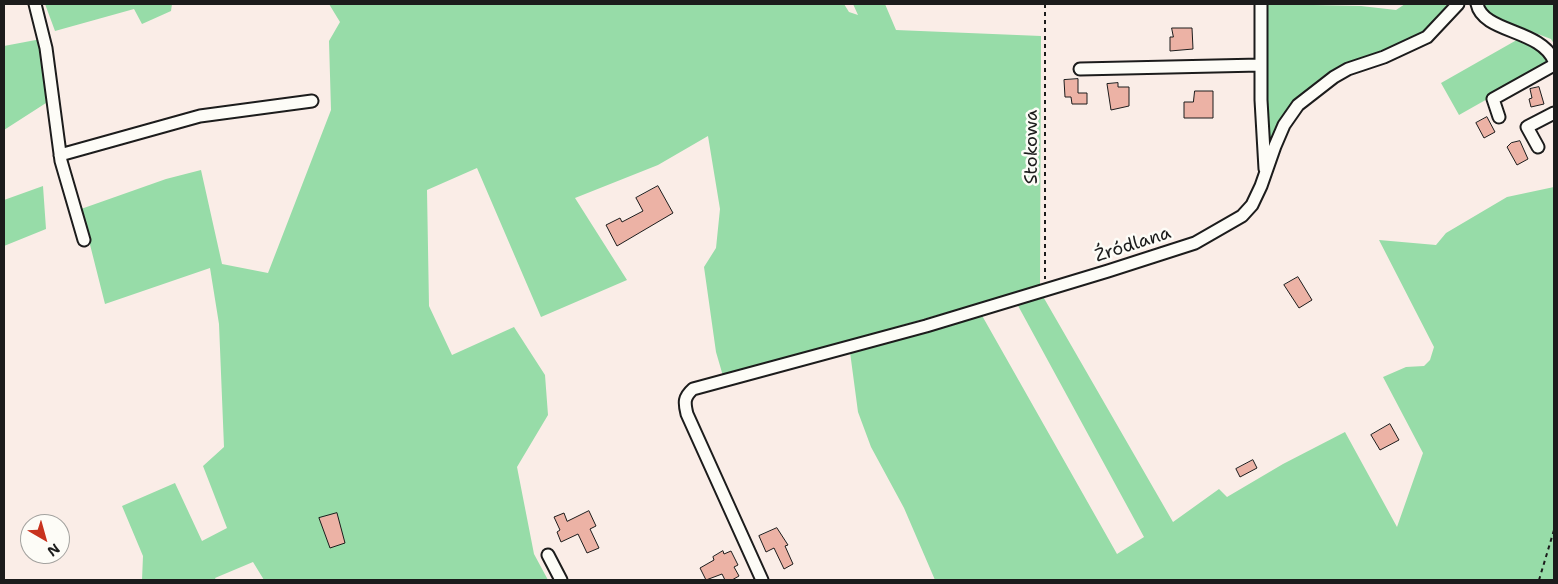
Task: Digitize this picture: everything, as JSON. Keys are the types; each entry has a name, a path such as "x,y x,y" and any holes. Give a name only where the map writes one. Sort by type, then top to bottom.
{"street":[{"path":"36,4 46,48 60,155 84,240"},
{"path":"1261,4 1262,151 1265,171"},
{"name":"Źródlana","path":"762,580 687,414 684,404 686,396 693,389 926,326 1194,243 1242,216 1257,196 1284,125 1298,105 1309,95 1348,69 1384,57 1427,37 1458,4"},
{"path":"1477,4 1482,14 1492,22 1529,37 1546,47 1554,61"},
{"path":"1080,69 1260,65"},
{"path":"1500,117 1493,99 1554,65"},
{"path":"60,155 200,116 312,101"},
{"path":"1538,147 1527,127 1554,113"},
{"path":"548,555 561,580"}],"path":[{"name":"Stokowa","path":"1045,4 1045,290"},
{"path":"1539,580 1554,530"}],"green space":[{"path":"45,4 172,4 171,11 142,24 134,9 55,31"},
{"path":"329,4 844,4 849,12 858,15 853,4 885,4 896,30 1041,36 1040,286 723,376 716,352 704,267 716,248 720,209 708,136 658,165 575,198 627,280 541,317 477,168 427,190 429,306 452,355 514,327 545,375 548,415 517,467 534,554 548,580 264,580 253,562 215,578 216,580 142,580 143,556 122,506 175,483 202,541 227,528 203,466 224,447 219,324 210,268 105,304 81,209 166,179 201,170 222,264 268,273 331,110 329,41 340,22"},
{"path":"1266,4 1361,6 1396,10 1405,4 1453,4 1434,25 1417,38 1392,49 1342,65 1321,78 1294,108 1266,156"},
{"path":"1482,4 1554,4 1554,44 1551,39 1487,15"},
{"path":"1522,37 1540,45 1551,63 1459,115 1441,83"},
{"path":"41,39 46,103 4,130 4,46"},
{"path":"43,186 46,229 4,246 4,200"},
{"path":"1554,187 1554,580 935,580 904,508 871,447 858,412 850,352 980,312 1117,554 1144,537 1016,302 1041,293 1173,522 1219,489 1227,497 1283,464 1345,432 1397,527 1423,453 1383,377 1406,367 1424,366 1430,360 1434,347 1379,240 1436,245 1446,233 1507,197"}],"building":[{"path":"1172,28 1192,28 1193,49 1170,51 1170,37 1173,37"},
{"path":"1078,79 1078,93 1087,93 1087,104 1072,104 1071,97 1065,97 1064,80"},
{"path":"1118,83 1118,87 1129,87 1129,106 1111,110 1107,84"},
{"path":"1539,87 1544,104 1531,107 1529,99 1532,98 1530,89"},
{"path":"1195,91 1213,91 1213,118 1184,118 1184,102 1193,102"},
{"path":"1487,117 1495,132 1484,138 1476,123"},
{"path":"1520,141 1528,159 1517,165 1507,147 1511,143"},
{"path":"658,186 673,213 617,246 606,225 620,218 622,222 643,211 636,198"},
{"path":"1298,277 1312,300 1299,308 1284,285"},
{"path":"1390,424 1399,440 1380,450 1371,435"},
{"path":"1253,460 1257,468 1240,477 1236,469"},
{"path":"589,511 596,526 590,529 599,548 587,553 578,534 561,542 557,532 560,530 554,517 564,513 567,521"},
{"path":"337,513 345,543 330,548 319,518"},
{"path":"777,528 788,545 785,546 793,564 784,569 774,548 766,552 759,536"},
{"path":"723,551 724,554 731,551 738,565 734,567 739,576 732,580 725,580 722,574 706,580 700,568 714,560 713,557"}]}
